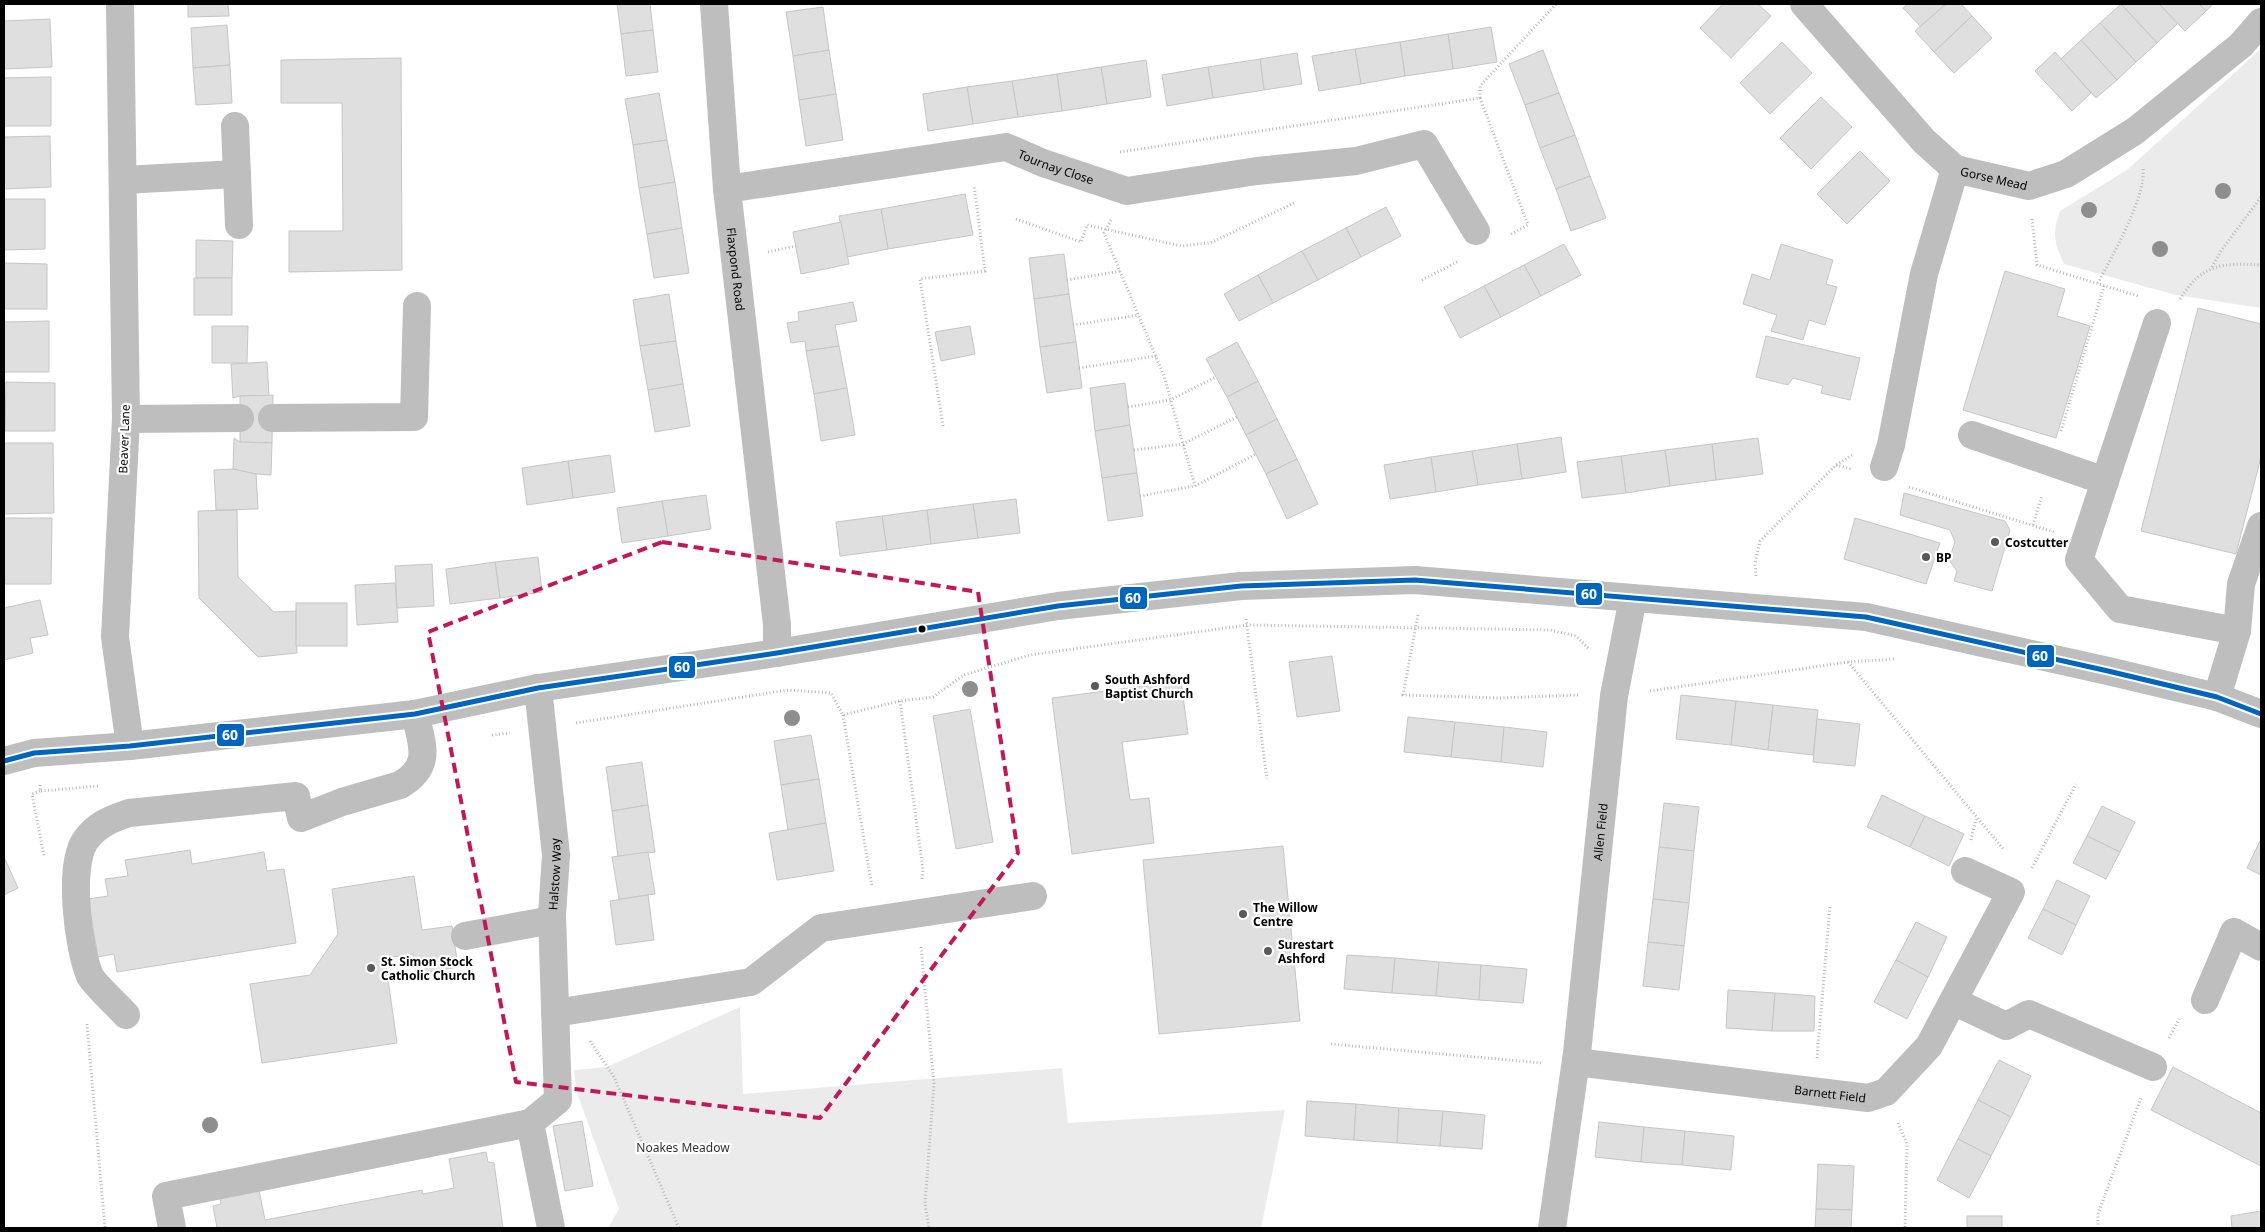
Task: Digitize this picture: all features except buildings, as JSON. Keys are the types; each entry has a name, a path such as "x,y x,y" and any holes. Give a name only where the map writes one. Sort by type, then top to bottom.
{"street":[{"name":"Beaver Lane","path":"120,4 126,419 115,637 130,746"},
{"name":"Flaxpond Road","path":"714,4 727,189 777,625 777,654"},
{"name":"Gorse Mead","path":"1804,4 1924,141 1955,169 2029,186 2066,174 2131,132 2241,45 2261,22"},
{"path":"235,126 239,225"},
{"name":"Tournay Close","path":"727,189 1006,147 1042,163 1127,191 1257,171 1356,161 1424,144 1476,231"},
{"path":"1892,466 1924,274 1955,169"},
{"path":"122,180 237,174"},
{"path":"272,418 414,417 417,306"},
{"path":"2157,323 2079,560 2120,609 2237,631"},
{"path":"126,419 240,418"},
{"path":"1972,435 2105,482"},
{"path":"2217,698 2237,631 2241,584 2261,526"},
{"path":"4,761 34,753 130,746 415,714 538,688 777,654 1058,606 1242,586 1424,580 1866,617 2108,671 2217,698 2261,714"},
{"name":"Allen Field","path":"1552,1228 1576,1064 1603,696 1633,598"},
{"name":"Halstow Way","path":"530,1123 558,1100 552,920 556,855 538,688"},
{"path":"126,1015 91,977 79,930 76,867 84,842 97,827 111,819 129,813 296,796 302,818 342,802 400,785 407,781 422,762 424,753 415,714"},
{"path":"1886,1092 1929,1046 2011,892 1965,871"},
{"path":"555,1013 751,982 821,928 1033,896"},
{"path":"465,936 552,920"},
{"path":"2205,1000 2234,932 2261,946"},
{"path":"1953,1001 2006,1026 2029,1014 2153,1067"},
{"name":"Barnett Field","path":"1576,1064 1814,1090 1868,1098 1886,1092"},
{"path":"172,1228 166,1196 530,1123 550,1228"}],"path":[{"path":"1480,98 1480,86 1556,4"},
{"path":"2098,283 2137,201 2144,176 2140,146 2131,132"},
{"path":"943,426 920,279 984,271 970,152"},
{"path":"2029,186 2038,265 2140,296"},
{"path":"1127,191 1104,233 1156,356 1195,486"},
{"path":"2157,323 2175,307 2186,290 2212,267 2221,251 2261,198"},
{"path":"1016,219 1081,242 1088,225 1181,246 1210,243 1300,200"},
{"path":"2212,267 2234,264 2261,265"},
{"path":"1067,280 1121,271"},
{"path":"2033,525 2104,286"},
{"path":"1073,325 1139,315"},
{"path":"1079,368 1156,356"},
{"path":"1128,407 1170,400 1216,377"},
{"path":"1134,450 1183,444 1237,417"},
{"path":"1756,609 1755,564 1760,541 1836,465 1852,456 1856,437 1892,466 2033,525 2085,541"},
{"path":"1140,496 1195,486 1256,454"},
{"path":"1836,465 1854,470"},
{"path":"1424,580 1403,694 1499,698 1603,696 1848,662 1897,659"},
{"path":"1242,586 1267,779"},
{"path":"843,714 900,701 933,697 964,675 1030,654 1247,625 1550,630 1576,636 1592,652"},
{"path":"1848,662 2008,855"},
{"path":"652,712 788,690 831,693 843,714 876,920"},
{"path":"900,701 923,870 918,914 934,1084 925,1204 929,1228"},
{"path":"2011,892 2028,877 2076,784"},
{"path":"1814,1090 1830,906"},
{"path":"2098,1228 2098,1214 2153,1067 2185,1010 2205,1000"},
{"path":"585,1009 586,1034 614,1076 679,1228"},
{"path":"1331,1044 1576,1064"},
{"path":"1886,1092 1907,1144 1905,1228"}],"highlighted area":[{"path":"662,542 978,592 1018,853 820,1118 516,1082 428,632"}],"green space":[{"path":"2261,49 2261,308 2176,295 2064,264 2055,238 2060,211 2127,170"},
{"name":"Noakes Meadow","path":"740,1007 743,1094 1062,1068 1068,1123 1285,1110 1261,1228 608,1228 619,1209 577,1093 574,1070 607,1067"}],"transit line":[{"name":"60","path":"4,761 34,753 130,746 415,714 538,688 777,653 1058,606 1241,586 1415,580 1866,617 2217,697 2261,714"}],"place":[{"name":"Costcutter","path":"1995,542"},
{"name":"BP","path":"1926,557"},
{"name":"South Ashford Baptist Church","path":"1095,686"},
{"name":"The Willow Centre","path":"1243,914"},
{"name":"Surestart Ashford","path":"1268,951"},
{"name":"St. Simon Stock Catholic Church","path":"371,968"}]}
